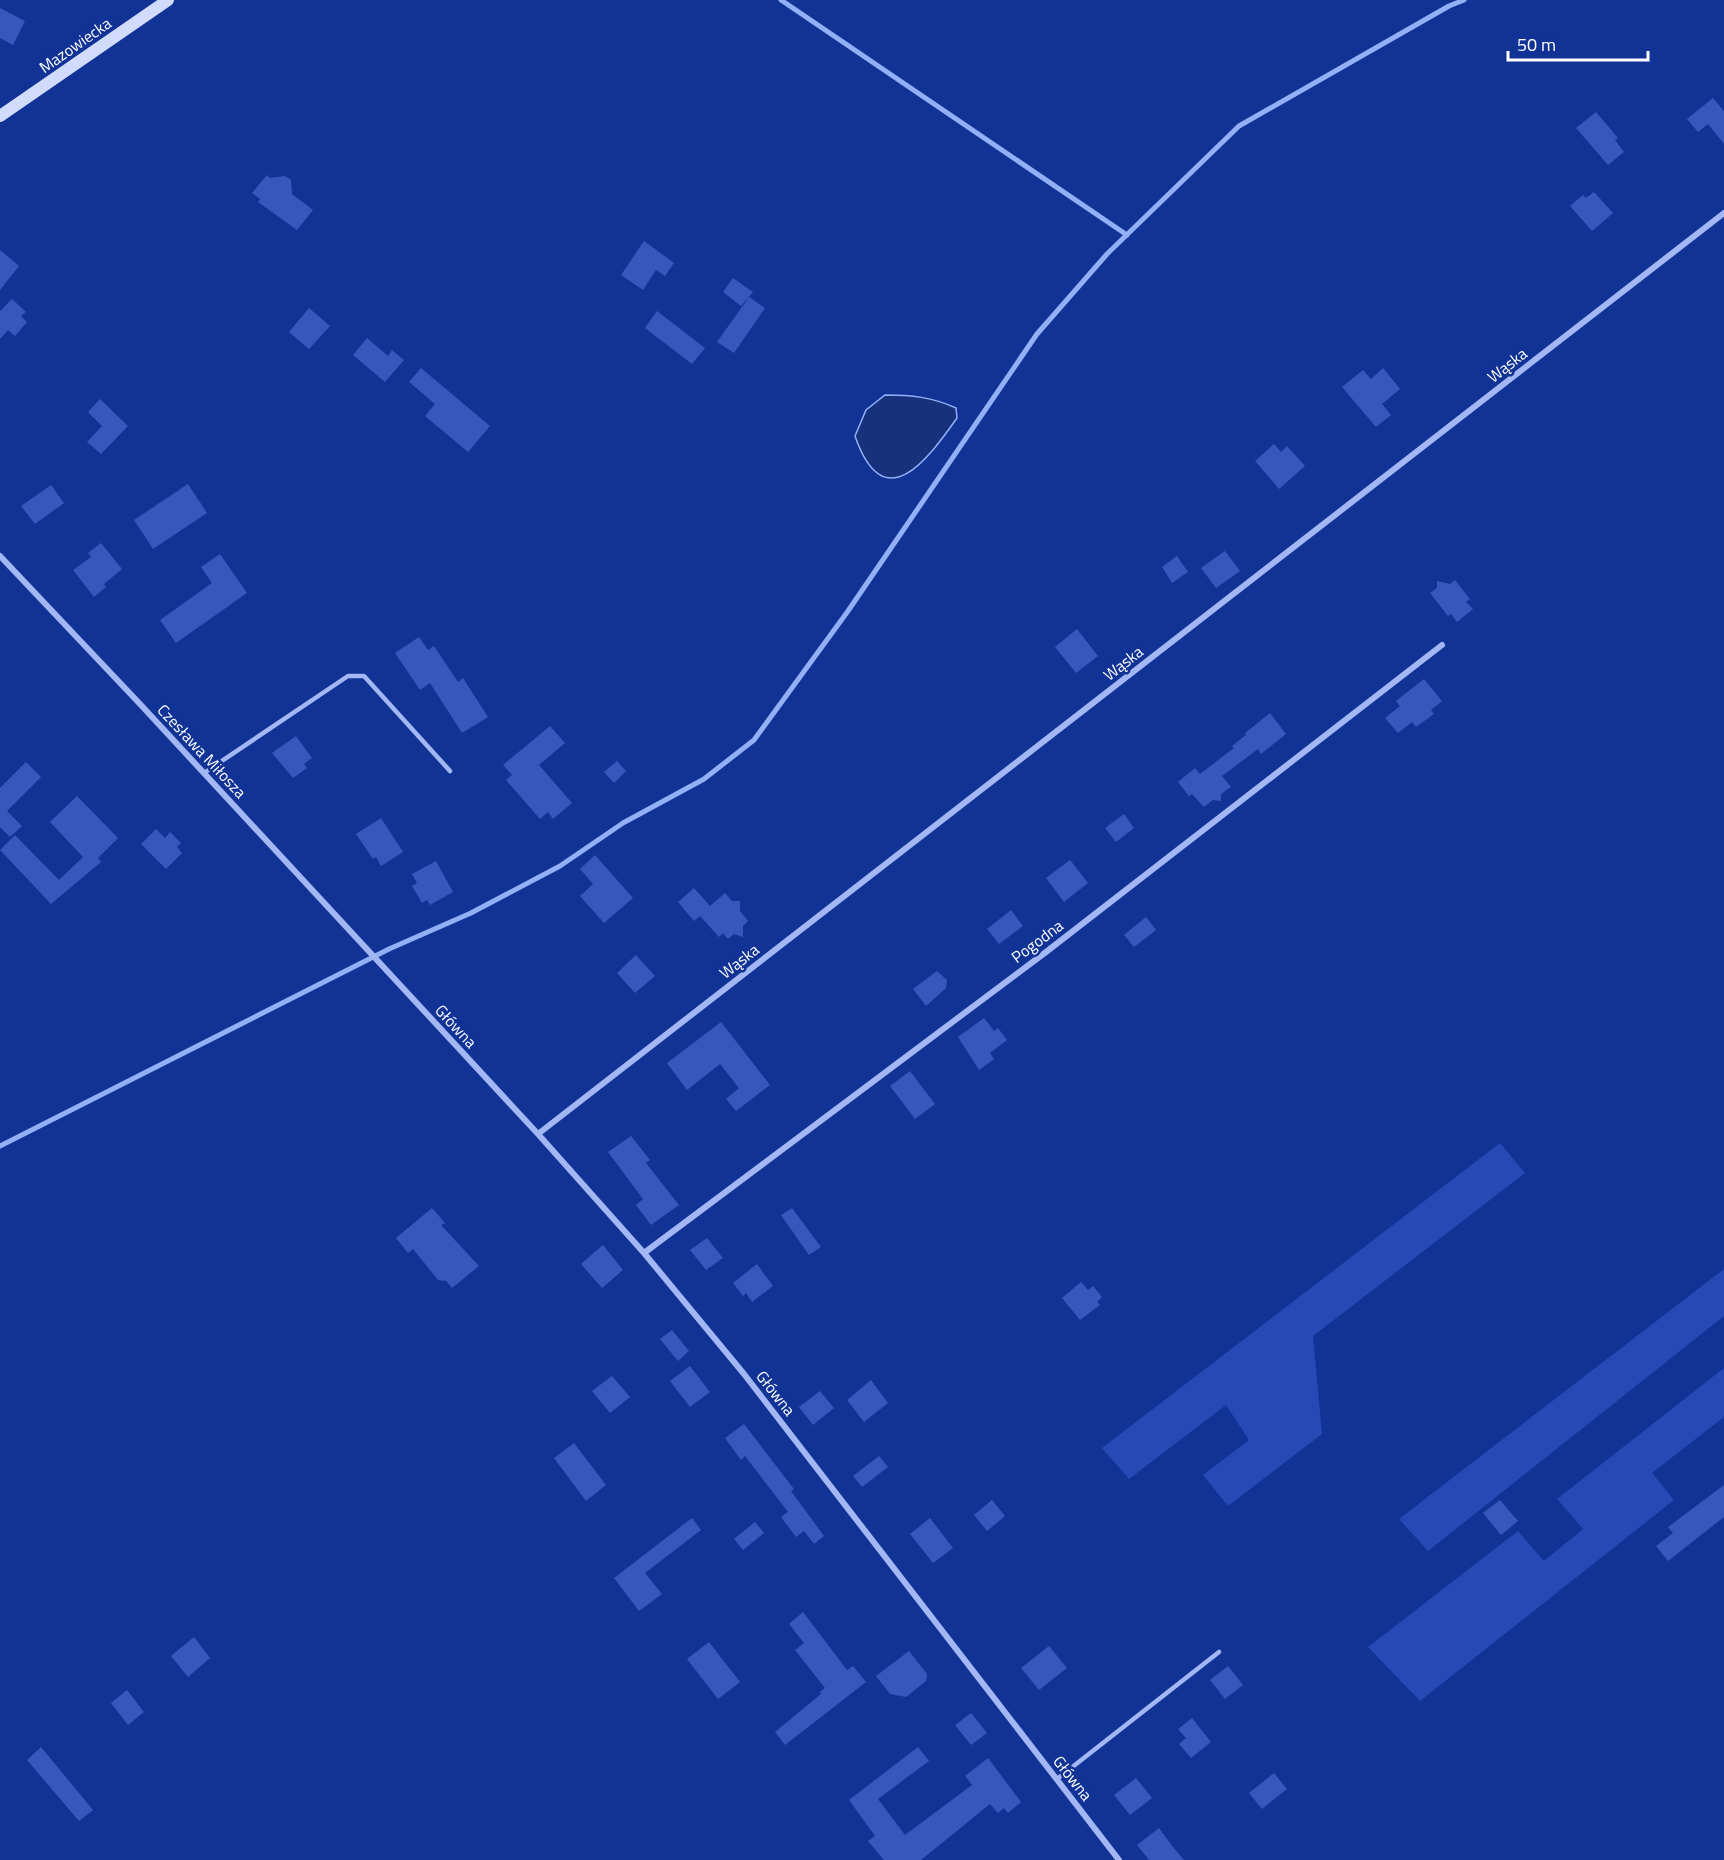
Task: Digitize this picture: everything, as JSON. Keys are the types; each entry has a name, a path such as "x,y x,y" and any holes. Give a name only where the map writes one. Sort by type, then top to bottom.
{"street":[{"name":"Mazowiecka","path":"0,116 168,0"},
{"name":"Wąska","path":"538,1134 1724,213"},
{"name":"Czesława Miłosza","path":"0,556 382,967"},
{"name":"Pogodna","path":"644,1253 1046,952 1442,645"},
{"name":"Główna","path":"382,967 538,1134 644,1253 744,1374 1119,1860"}],"lane":[{"path":"204,773 348,676 364,676 450,771"},
{"path":"1057,1779 1219,1652"}],"shaded area":[{"path":"885,395 913,396 938,401 956,408 957,418 920,464 906,474 892,478 879,474 867,461 855,436 866,410"},
{"path":"1500,1143 1525,1173 1313,1336 1322,1434 1228,1506 1203,1475 1249,1440 1226,1405 1129,1479 1102,1448"},
{"path":"1724,1269 1724,1316 1428,1551 1399,1519"},
{"path":"1724,1368 1724,1417 1652,1473 1674,1500 1420,1701 1368,1647 1518,1531 1544,1561 1583,1529 1557,1499"}],"building":[{"path":"0,8 25,21 13,45 0,38"},
{"path":"1713,98 1724,111 1724,144 1708,124 1698,132 1687,119"},
{"path":"1596,112 1618,138 1615,140 1624,152 1608,165 1576,128"},
{"path":"267,175 270,178 285,176 291,180 292,194 313,210 297,230 258,202 260,199 252,193"},
{"path":"1594,192 1613,213 1592,231 1570,206 1583,195 1586,198"},
{"path":"644,241 674,263 665,276 656,270 643,290 621,275"},
{"path":"0,250 19,266 0,290"},
{"path":"733,278 753,292 741,306 723,292"},
{"path":"749,297 765,308 734,353 717,342"},
{"path":"12,299 26,312 21,316 27,322 15,336 8,330 0,339 0,311"},
{"path":"309,308 330,326 309,349 289,332"},
{"path":"657,311 705,348 692,364 645,328"},
{"path":"367,338 388,356 392,350 404,360 385,382 353,355"},
{"path":"421,368 490,426 468,452 425,416 435,404 409,382"},
{"path":"1383,368 1400,389 1382,404 1391,415 1376,427 1342,387 1363,370 1371,379"},
{"path":"100,399 128,426 101,454 87,442 102,426 88,412"},
{"path":"1274,444 1281,452 1287,446 1305,466 1279,489 1255,461"},
{"path":"188,484 207,513 153,549 134,520"},
{"path":"51,485 64,503 35,524 21,506"},
{"path":"101,543 122,569 104,584 106,587 94,597 73,570 91,557 88,553"},
{"path":"1225,551 1240,571 1216,588 1201,568"},
{"path":"220,554 247,593 176,643 160,620 212,583 201,567"},
{"path":"1177,556 1188,572 1172,583 1162,567"},
{"path":"1455,580 1470,599 1466,602 1473,609 1457,622 1451,614 1448,616 1430,593 1437,588 1437,581 1450,584"},
{"path":"1077,629 1098,656 1076,673 1055,647"},
{"path":"419,637 428,650 434,646 458,682 463,678 488,717 462,733 430,683 420,690 395,653"},
{"path":"1424,679 1442,701 1431,710 1434,714 1416,727 1412,722 1398,733 1385,718 1400,706 1396,701"},
{"path":"1270,713 1286,734 1261,754 1258,749 1222,776 1231,787 1221,794 1221,801 1213,800 1204,807 1192,794 1189,796 1178,782 1195,768 1200,774 1234,748 1232,746 1246,735 1245,733"},
{"path":"550,726 565,743 539,765 572,803 553,819 548,812 540,819 506,780 512,775 503,765"},
{"path":"296,736 312,758 304,764 307,768 293,778 272,753"},
{"path":"617,761 626,771 614,783 604,772"},
{"path":"26,762 41,777 7,811 22,826 10,837 0,827 0,788"},
{"path":"77,796 118,838 98,858 101,862 51,904 0,850 15,835 59,880 83,857 50,822"},
{"path":"1124,814 1134,828 1116,842 1105,828"},
{"path":"381,818 403,852 381,866 376,857 373,859 356,834"},
{"path":"156,829 165,838 170,832 181,843 177,847 182,853 166,869 141,844"},
{"path":"595,855 633,898 604,923 580,896 593,884 580,869"},
{"path":"1070,860 1088,883 1064,902 1046,878"},
{"path":"436,861 453,892 430,905 427,900 422,903 412,886 417,883 412,874"},
{"path":"694,888 710,906 725,893 732,901 740,901 740,911 748,921 743,926 743,937 734,934 728,939 723,933 719,937 700,916 694,921 678,902"},
{"path":"1011,910 1023,926 999,944 987,929"},
{"path":"1146,917 1156,930 1134,947 1124,935"},
{"path":"636,955 655,976 635,993 617,973"},
{"path":"937,971 947,980 946,988 926,1006 913,989"},
{"path":"984,1018 994,1031 998,1028 1007,1040 990,1053 994,1059 979,1070 958,1037"},
{"path":"721,1022 770,1085 736,1111 726,1099 739,1088 720,1064 687,1090 667,1063"},
{"path":"910,1071 935,1104 915,1119 890,1086"},
{"path":"631,1136 650,1160 646,1163 679,1205 651,1225 636,1205 643,1199 608,1152"},
{"path":"432,1208 445,1223 441,1225 479,1266 452,1288 446,1281 438,1280 413,1249 408,1253 396,1238"},
{"path":"792,1208 821,1247 809,1255 781,1215"},
{"path":"707,1238 723,1258 706,1270 690,1250"},
{"path":"603,1245 623,1270 602,1288 581,1264"},
{"path":"757,1264 773,1286 752,1302 746,1293 743,1296 733,1283"},
{"path":"1081,1282 1088,1290 1093,1286 1102,1297 1097,1302 1100,1305 1080,1320 1062,1298"},
{"path":"672,1330 689,1351 678,1361 660,1339"},
{"path":"690,1366 710,1392 690,1407 670,1381"},
{"path":"612,1376 630,1397 610,1413 592,1391"},
{"path":"871,1380 888,1403 864,1422 847,1400"},
{"path":"820,1391 834,1408 813,1425 799,1407"},
{"path":"744,1424 794,1489 791,1491 824,1536 814,1544 804,1531 796,1537 781,1517 788,1512 745,1456 741,1460 725,1438"},
{"path":"574,1443 606,1485 586,1501 554,1458"},
{"path":"879,1456 888,1467 862,1487 853,1476"},
{"path":"1724,1485 1724,1517 1668,1561 1656,1546 1673,1533 1668,1527"},
{"path":"992,1500 1005,1516 987,1531 974,1515"},
{"path":"1500,1500 1518,1521 1501,1535 1483,1513"},
{"path":"692,1518 701,1530 645,1573 662,1594 639,1611 614,1578"},
{"path":"930,1518 953,1548 933,1563 910,1534"},
{"path":"755,1522 764,1533 743,1550 734,1539"},
{"path":"803,1612 847,1670 853,1666 866,1682 785,1745 775,1732 821,1694 820,1692 825,1688 795,1650 804,1643 789,1624"},
{"path":"194,1637 210,1658 188,1677 171,1656"},
{"path":"709,1642 740,1682 718,1699 687,1659"},
{"path":"1049,1646 1067,1668 1039,1690 1021,1668"},
{"path":"909,1651 927,1674 926,1681 906,1697 890,1694 876,1676"},
{"path":"1228,1666 1243,1685 1225,1699 1210,1680"},
{"path":"127,1690 144,1712 128,1725 111,1703"},
{"path":"971,1713 987,1733 971,1745 955,1725"},
{"path":"1192,1718 1211,1742 1191,1758 1179,1744 1186,1738 1178,1729"},
{"path":"41,1747 93,1810 79,1821 27,1760"},
{"path":"918,1747 929,1761 878,1799 905,1835 972,1785 965,1776 988,1758 1021,1802 1008,1813 1004,1808 998,1813 990,1804 921,1860 884,1860 868,1841 875,1836 849,1800"},
{"path":"1274,1773 1287,1789 1262,1809 1249,1793"},
{"path":"1136,1778 1152,1798 1130,1815 1114,1795"},
{"path":"1159,1828 1184,1860 1149,1860 1137,1845"}],"waterway":[{"path":"781,0 1127,235"},
{"path":"0,1146 389,949 471,913 560,866 623,823 704,779 754,740 848,611 1037,334 1107,254 1239,126 1449,6 1464,0"}]}
